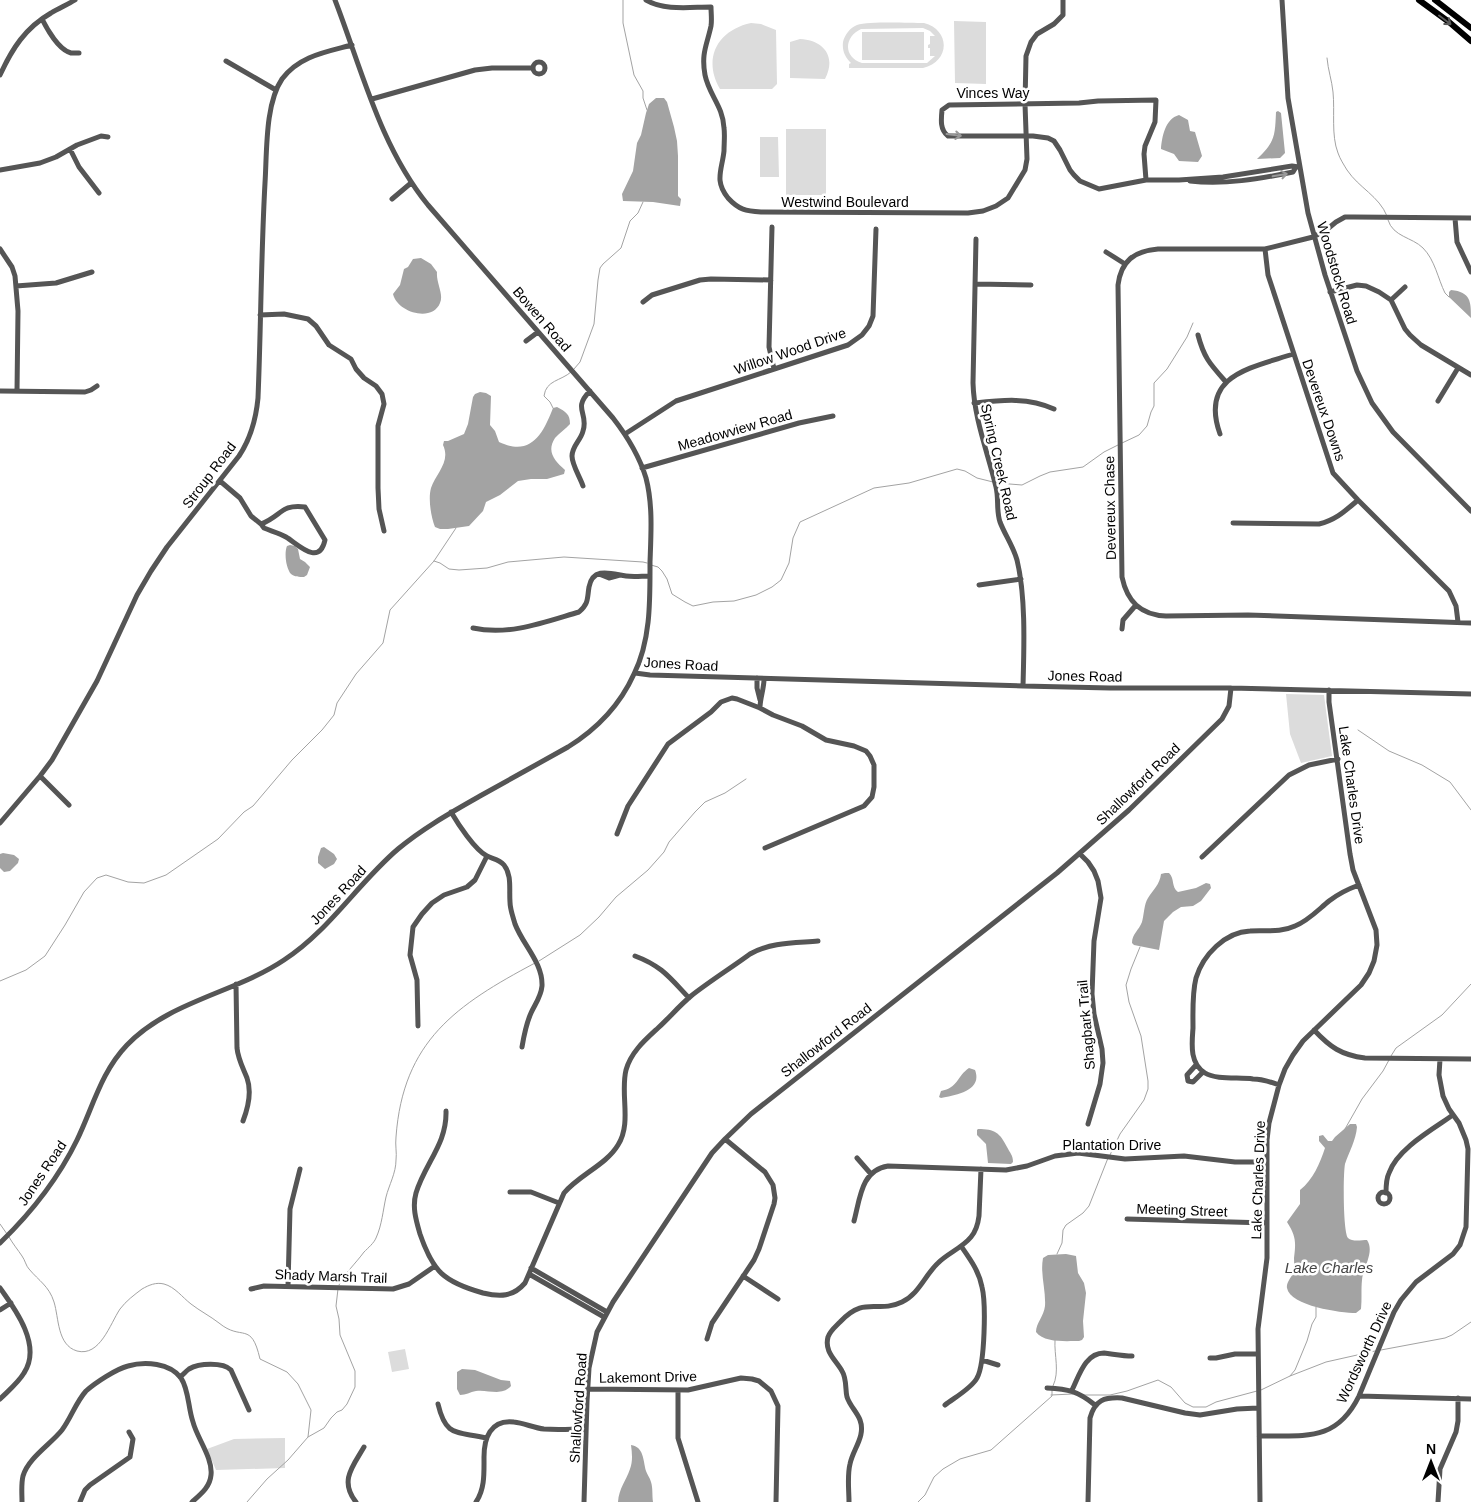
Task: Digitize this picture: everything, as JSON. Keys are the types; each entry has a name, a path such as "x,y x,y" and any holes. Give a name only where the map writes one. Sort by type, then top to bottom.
{"main road":[{"path":"1419,0 1471,41"},
{"path":"1435,0 1471,28"}],"street":[{"name":"Bowen Road","path":"335,0 394,154 411,183 590,391 626,434 635,450 648,488 651,509 650,576 646,635 635,673"},
{"name":"Westwind Boulevard","path":"646,0 662,6 711,7 711,24 704,47 704,62 708,86 719,105 723,123 724,152 720,178 722,190 733,204 740,209 768,212 971,214 983,212 1008,198 1025,170 1027,159 1025,136 1026,56 1031,42 1037,34 1054,24 1063,15 1063,0"},
{"name":"Woodstock Road","path":"1282,0 1288,98 1297,167 1314,237 1356,371 1372,402 1393,432 1471,511"},
{"path":"0,76 12,50 29,29 72,1"},
{"path":"42,19 54,39 60,45 69,53 80,53"},
{"name":"Stroup Road","path":"0,824 52,760 97,681 137,595 151,571 167,547 245,448 255,419 258,398 261,252 270,110 276,90 289,71 304,60 316,55 352,45"},
{"path":"226,61 276,90"},
{"path":"372,99 475,70 533,68"},
{"name":"Vinces Way","path":"1146,180 1144,154 1145,146 1155,122 1156,100 949,105 945,106 942,112 942,128 948,136 1041,136 1054,141 1074,175 1080,181 1094,188 1104,188 1146,180 1179,180 1208,183 1234,181 1293,172 1297,167"},
{"path":"0,170 40,163 56,157 77,145 102,136 108,137"},
{"path":"70,149 79,167 99,193"},
{"path":"392,199 411,183"},
{"path":"1106,252 1125,264 1131,258 1146,250 1265,249 1314,237 1345,218 1471,218"},
{"path":"1455,218 1457,242 1471,272"},
{"path":"772,227 769,347 774,369"},
{"name":"Willow Wood Drive","path":"626,434 676,401 848,345 858,339 866,331 874,310 876,229"},
{"name":"Spring Creek Road","path":"976,239 974,403 997,489 999,519 1014,552 1021,579 1023,686"},
{"path":"0,249 12,267 15,276 18,311 17,391"},
{"name":"Devereux Downs","path":"1265,249 1268,275 1333,473 1448,590 1456,606 1458,622"},
{"name":"Devereux Chase","path":"1125,264 1118,285 1122,577 1127,592 1136,605"},
{"path":"16,286 56,282 92,272"},
{"path":"643,302 652,295 700,280 771,280"},
{"path":"976,284 1031,285"},
{"path":"1330,292 1356,285 1366,286 1379,292 1390,300 1405,329 1421,345 1471,375"},
{"path":"1390,300 1405,288"},
{"path":"260,315 284,314 308,319 316,326 329,345 350,359 364,378 376,386 382,394 384,404 378,426 378,488 379,509 384,531"},
{"path":"526,340 538,332"},
{"path":"1198,335 1211,366 1226,382"},
{"path":"1220,434 1216,417 1216,404 1218,394 1226,382 1246,370 1293,354"},
{"path":"1438,401 1458,368"},
{"path":"0,391 85,392 96,386"},
{"path":"583,486 572,454 575,445 583,433 585,423 581,408 582,400 590,391"},
{"path":"974,403 1022,400 1054,409"},
{"name":"Meadowview Road","path":"642,468 833,416"},
{"path":"220,481 240,498 251,516 262,524 264,528 285,537 304,551 311,553 318,551 323,546 325,540 305,507 295,506 286,508 271,520 262,524"},
{"path":"1234,523 1319,524 1334,519 1358,500"},
{"path":"271,520 273,531"},
{"path":"473,628 490,631 524,628 580,612 588,600 590,583 599,574 609,578 620,575 650,576"},
{"path":"979,585 1021,579"},
{"path":"1122,629 1123,620 1136,605 1145,612 1155,616 1248,615 1471,623"},
{"name":"Jones Road","path":"0,1242 37,1203 63,1166 78,1138 103,1077 127,1045 142,1031 160,1019 276,966 297,951 324,927 382,864 416,834 586,735 614,706 635,673 764,679 1023,686 1231,688 1471,694"},
{"path":"757,678 760,708"},
{"path":"760,700 764,688 764,679"},
{"name":"Shallowford Road","path":"584,1502 589,1368 597,1332 606,1314 700,1169 724,1139 751,1114 1080,854 1129,810 1222,719 1230,706 1231,688"},
{"name":"Lake Charles Drive","path":"1260,1502 1258,1329 1266,1258 1269,1123 1279,1084 1293,1055 1303,1041 1361,985 1374,961 1377,945 1376,930 1359,885 1350,854 1329,702 1329,690"},
{"path":"617,834 628,806 673,740 711,712 721,702 727,699 737,699 802,726 826,740 860,748 870,756 875,770 874,792 869,802 864,806 765,848"},
{"path":"1202,857 1289,775 1309,765 1338,759"},
{"path":"40,776 68,805"},
{"path":"451,812 464,832 487,856 495,858 503,864 508,872 510,903 515,923 539,967 542,977 540,998 526,1025 522,1046"},
{"name":"Shagbark Trail","path":"1080,854 1094,871 1100,893 1094,941 1092,994 1103,1063 1100,1084 1088,1124"},
{"path":"418,1026 418,980 410,955 413,927 432,903 444,895 466,887 475,880 487,856"},
{"path":"1279,1084 1254,1079 1214,1076 1203,1072 1196,1065 1192,1052 1194,988 1201,966 1227,938 1240,932 1277,931 1296,926 1309,918 1335,896 1359,885"},
{"path":"446,1111 443,1138 418,1186 414,1203 417,1223 427,1252 435,1266 445,1277 458,1285 498,1296 508,1295 524,1283 564,1193 571,1185 602,1162 618,1146 624,1129 624,1079 630,1060 640,1046 689,998 760,948 776,944 818,941"},
{"path":"635,956 659,967 689,998"},
{"path":"236,984 236,1048 248,1083 249,1092 243,1122"},
{"path":"1314,1030 1333,1048 1352,1056 1365,1058 1471,1059"},
{"name":"Wordsworth Drive","path":"1259,1436 1307,1435 1325,1431 1346,1417 1359,1396 1394,1312 1401,1300 1416,1282 1453,1254 1460,1245 1467,1220 1468,1149 1463,1131 1446,1102 1441,1089 1439,1075 1440,1059"},
{"path":"1196,1065 1187,1075 1188,1081 1193,1082 1203,1072"},
{"path":"1386,1193 1388,1173 1398,1156 1454,1115"},
{"path":"707,1339 712,1323 754,1260 774,1204 774,1191 771,1180 765,1172 724,1139"},
{"name":"Plantation Drive","path":"871,1174 879,1168 888,1166 1016,1169 1055,1156 1078,1153 1125,1159 1184,1156 1236,1162 1267,1162"},
{"path":"854,1221 864,1185 871,1174 856,1160"},
{"path":"288,1286 290,1210 300,1169"},
{"path":"848,1502 850,1463 860,1437 861,1424 848,1398 843,1373 829,1352 829,1335 845,1316 856,1308 892,1305 908,1298 917,1290 938,1262 972,1236 978,1224 981,1169"},
{"path":"510,1192 531,1192 559,1203"},
{"name":"Meeting Street","path":"1127,1219 1267,1223"},
{"path":"945,1406 977,1380 982,1360 983,1288 976,1268 961,1246"},
{"name":"Shady Marsh Trail","path":"251,1289 264,1286 288,1286 393,1289 409,1284 435,1266"},
{"path":"530,1271 606,1314"},
{"path":"743,1276 778,1299"},
{"path":"0,1288 20,1317 25,1329 30,1357 24,1374 0,1399"},
{"path":"0,1310 11,1303"},
{"path":"1072,1390 1086,1362 1094,1355 1103,1353 1132,1356"},
{"path":"1210,1358 1235,1354 1258,1354"},
{"path":"982,1360 998,1365"},
{"path":"180,1377 194,1367 218,1364 228,1367 249,1410"},
{"path":"22,1502 22,1482 26,1470 32,1461 62,1431 80,1398 90,1388 122,1368 136,1365 160,1365 172,1370 180,1377 184,1386 194,1427 211,1469 206,1488 192,1502"},
{"name":"Lakemont Drive","path":"588,1388 678,1390 697,1389 744,1378 759,1381 771,1391 779,1411 776,1502"},
{"path":"1047,1388 1072,1390 1095,1405"},
{"path":"678,1390 678,1438 698,1502"},
{"path":"1359,1396 1471,1399"},
{"path":"1088,1502 1090,1418 1095,1405 1114,1397 1200,1415 1237,1409 1258,1408"},
{"path":"1438,1502 1440,1469 1456,1432 1458,1398"},
{"path":"438,1404 443,1420 451,1430 459,1434 486,1438"},
{"path":"476,1502 483,1487 484,1446 486,1438 494,1427 508,1422 544,1429 586,1429"},
{"path":"80,1502 85,1490 90,1485 130,1457 133,1439 129,1432"},
{"path":"355,1502 349,1490 348,1478 364,1446"}],"shaded area":[{"path":"954,21 986,22 986,84 955,83"},
{"path":"890,22 924,23 939,32 943,39 942,53 932,65 923,68 849,68 851,63 844,54 843,42 846,34 854,26","holes":["923,28 935,36 930,36 928,48 930,48 930,56 935,56 927,63 862,63 851,56 849,52 848,47 851,37 861,29"]},
{"path":"751,23 761,24 776,30 777,84 772,89 720,89 713,67 713,56 716,47 730,32"},
{"path":"862,32 924,32 924,60 862,60"},
{"path":"800,39 815,42 826,51 829,63 825,79 790,78 790,42"},
{"path":"786,129 826,129 826,195 786,195"},
{"path":"760,137 778,137 779,177 760,177"},
{"path":"1286,694 1324,695 1332,756 1301,763 1290,734"},
{"path":"405,1349 409,1369 392,1372 388,1352"},
{"path":"285,1438 285,1468 216,1470 207,1449 234,1439"}],"water":[{"path":"656,98 664,98 667,102 674,127 677,141 678,196 681,199 680,206 653,202 623,201 622,194 633,171 637,143 641,135 646,113 649,104"},
{"path":"1276,112 1281,113 1285,153 1280,158 1257,159 1271,143"},
{"path":"1179,115 1188,120 1190,131 1195,132 1202,156 1198,162 1179,161 1174,154 1161,149 1163,134 1167,124"},
{"path":"421,258 431,264 437,272 441,296 440,303 436,309 430,313 423,314 415,313 401,306 393,294 400,285 404,269 408,267 413,259"},
{"path":"1451,290 1463,293 1466,296 1471,307 1471,318 1449,297"},
{"path":"480,392 491,396 490,425 495,431 499,442 510,446 520,447 528,445 540,434 553,408 557,407 563,410 569,418 570,424 555,438 551,448 555,460 565,470 564,474 547,479 518,481 500,495 486,502 483,511 469,526 440,529 435,527 430,508 430,497 433,483 444,462 444,441 464,434 468,424 473,397"},
{"path":"290,545 298,549 300,559 310,567 307,575 304,577 294,576 289,571 286,552 287,546"},
{"path":"324,847 334,854 337,859 334,864 325,869 318,863 321,848"},
{"path":"0,854 14,855 19,859 18,863 10,871 4,872 0,868"},
{"path":"1161,874 1171,875 1174,888 1178,892 1196,888 1206,883 1210,884 1211,888 1201,901 1193,906 1181,907 1164,921 1159,950 1134,945 1132,940 1142,922 1147,900 1158,884"},
{"path":"969,1068 975,1070 976,1077 975,1083 971,1087 960,1093 939,1097 941,1091 954,1085"},
{"name":"Lake Charles","path":"1350,1124 1356,1124 1357,1127 1344,1170 1346,1233 1348,1238 1352,1240 1367,1240 1370,1249 1362,1280 1361,1309 1356,1313 1339,1312 1306,1304 1297,1300 1290,1294 1287,1288 1294,1270 1295,1243 1294,1235 1287,1222 1300,1204 1300,1190 1312,1176 1323,1154 1325,1148 1319,1141 1319,1136 1323,1135 1328,1141 1332,1141"},
{"path":"978,1129 993,1131 999,1135 1012,1156 1013,1162 1011,1164 988,1163 986,1144 977,1135"},
{"path":"1066,1254 1076,1256 1078,1273 1084,1283 1086,1293 1083,1321 1084,1337 1079,1341 1050,1340 1036,1332 1045,1306 1043,1258 1048,1255"},
{"path":"462,1369 475,1370 501,1380 510,1381 511,1386 499,1392 476,1391 460,1395 457,1389 457,1372"},
{"path":"631,1445 641,1451 646,1471 652,1484 653,1502 618,1502 621,1489 631,1466"}],"waterway":[{"path":"623,0 623,23 634,75 643,91 647,110"},
{"path":"1327,58 1333,92 1334,131 1339,155 1347,170 1374,197 1387,216"},
{"path":"574,369 580,362 594,324 600,268 621,248 630,221 638,213 643,202"},
{"path":"1388,220 1394,230 1419,244 1427,253 1445,293 1449,297"},
{"path":"1122,443 1139,435 1147,426 1154,406 1154,383 1167,369 1187,337 1193,323"},
{"path":"553,408 544,396 545,391 551,384 571,372"},
{"path":"997,483 1022,485 1050,472 1083,467 1104,452 1118,445"},
{"path":"651,565 658,567 662,571 672,594 693,606 713,602 734,601 756,595 781,580 789,563 793,538 800,522 874,488 909,483 957,469 977,478 993,482"},
{"path":"0,981 26,970 45,956 84,892 97,878 106,875 128,882 144,883 166,875 218,839 244,812 253,806 334,715 337,703 356,674 383,643 390,610 434,561 456,528"},
{"path":"434,561 449,569 459,570 487,568 508,562 564,557 647,563"},
{"path":"1358,730 1389,751 1422,765 1450,782 1471,810"},
{"path":"539,961 580,935 599,917 616,897 648,870 664,852 669,842 705,802 725,793 746,779"},
{"path":"1110,1155 1120,1134 1144,1100 1148,1089 1141,1036 1129,1002 1126,985 1140,947"},
{"path":"339,1285 347,1272 374,1242 378,1233 396,1165 396,1137 401,1104 410,1075 422,1051 438,1030 458,1011 481,994 535,963"},
{"path":"1391,1056 1396,1048 1442,1015 1471,984"},
{"path":"1345,1129 1362,1099 1389,1060"},
{"path":"1057,1254 1062,1243 1063,1230 1066,1225 1083,1213 1089,1206 1108,1158"},
{"path":"0,1224 7,1234"},
{"path":"9,1237 28,1268 49,1292 54,1302 62,1337 70,1348 85,1352 92,1349 103,1338 120,1309 127,1301 145,1288 161,1283 172,1287 194,1307 227,1328 249,1335 257,1347 260,1359 287,1372 298,1384 311,1410 308,1437 247,1502"},
{"path":"308,1437 324,1428 331,1418 342,1410 355,1387 355,1371 340,1335 336,1306 338,1289"},
{"path":"1290,1376 1295,1370 1307,1341 1316,1317 1316,1307"},
{"path":"1381,1350 1445,1338 1471,1322"},
{"path":"1053,1386 1056,1369 1055,1340"},
{"path":"1261,1390 1326,1362 1375,1351"},
{"path":"1084,1395 1110,1395 1158,1380 1171,1387 1185,1403 1193,1407 1206,1407 1216,1402 1257,1391"},
{"path":"918,1502 925,1495 934,1477 943,1469 960,1459 991,1450 1052,1396 1052,1390"},
{"path":"1051,1395 1073,1394"}]}
